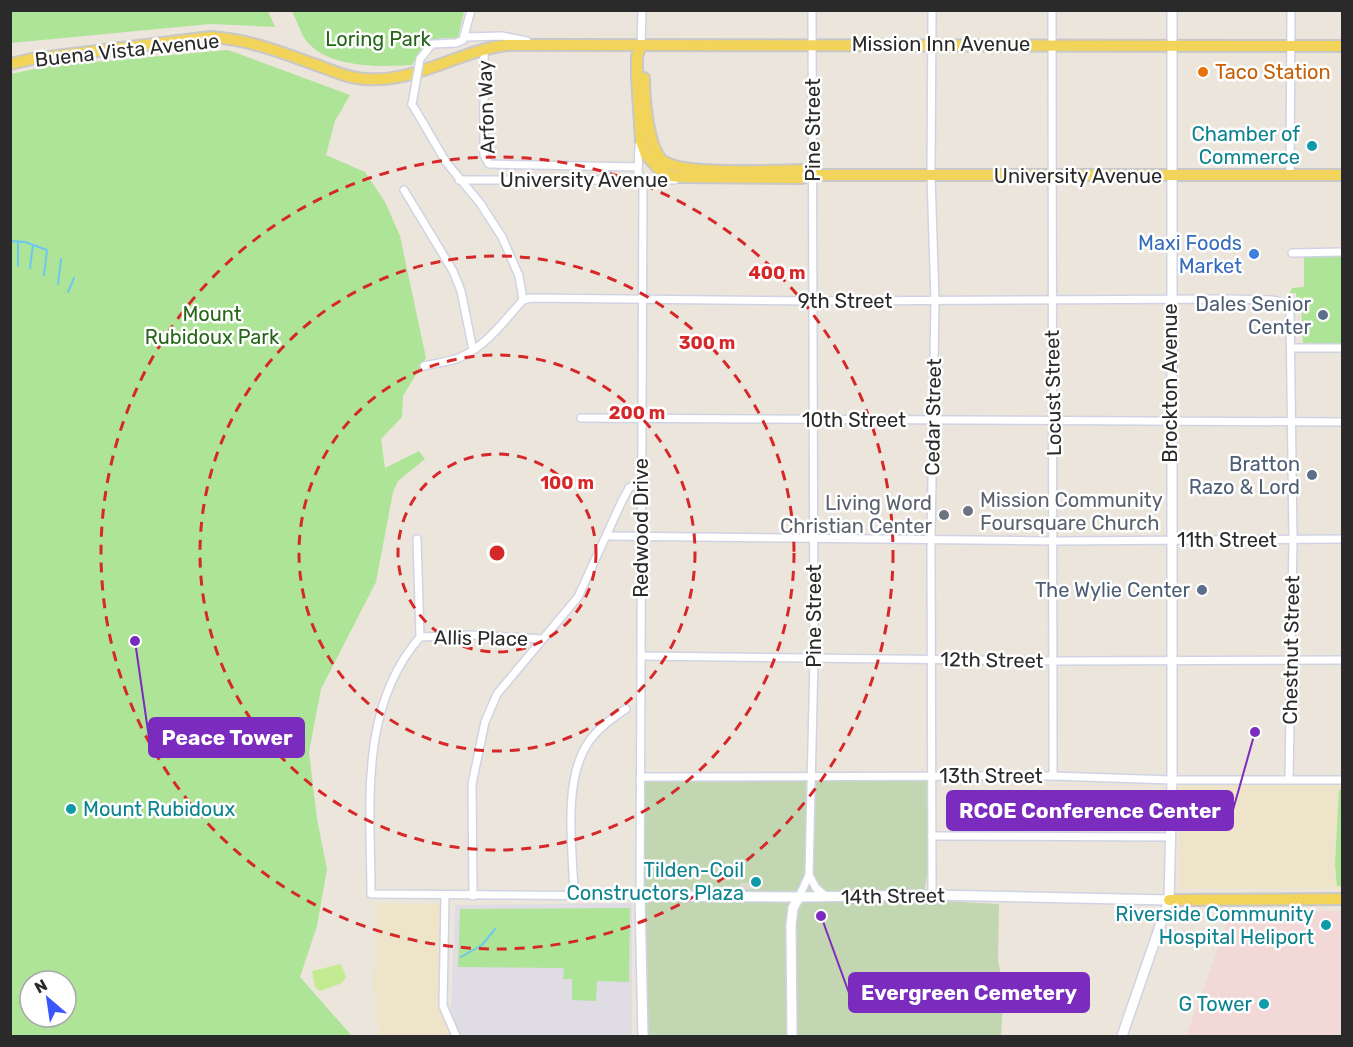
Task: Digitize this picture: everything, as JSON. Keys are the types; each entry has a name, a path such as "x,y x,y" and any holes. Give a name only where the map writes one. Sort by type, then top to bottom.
{"main road":[{"name":"Brockton Avenue","path":"1122,1036 1169,900 1172,780 1170,299 1173,176 1172,10"},
{"name":"Buena Vista Avenue","path":"10,64 124,47 219,38 237,39 349,77 382,80 411,75 484,49"},
{"name":"Mission Inn Avenue","path":"484,49 539,44 1342,46"},
{"name":"Redwood Drive","path":"641,45 637,56 641,161"},
{"name":"Redwood Drive","path":"641,45 650,126 654,147 659,157"},
{"name":"University Avenue","path":"659,157 680,169 805,170 813,175"},
{"name":"University Avenue","path":"641,161 671,176 708,178 805,178 813,175 1342,175"},
{"name":"14th Street","path":"640,896 932,895 1169,900 1342,899"},
{"path":"640,896 643,1036"},
{"name":"Pine Street","path":"792,1036 791,925 793,908 799,897"}],"street":[{"path":"464,37 471,10"},
{"name":"Redwood Drive","path":"641,45 642,10"},
{"name":"Pine Street","path":"799,897 809,875 814,658 812,10"},
{"name":"Cedar Street","path":"932,10 935,301 931,539 932,895"},
{"name":"Locust Street","path":"1052,10 1053,776"},
{"path":"1290,176 1291,10"},
{"name":"Mission Inn Avenue","path":"459,180 411,104 420,58 432,45 456,43 464,37 502,36 539,44"},
{"name":"Arfon Way","path":"484,49 484,155 489,164"},
{"path":"641,161 659,157"},
{"name":"Redwood Drive","path":"640,896 643,181 641,161"},
{"name":"University Avenue","path":"489,164 641,161"},
{"name":"University Avenue","path":"459,180 643,181 708,178"},
{"path":"424,366 460,357 473,350 491,335 523,300 519,276 502,237 480,203 459,180"},
{"path":"404,190 453,270 461,291 473,350"},
{"path":"1292,253 1342,252"},
{"name":"9th Street","path":"523,300 1051,301 1170,299 1271,300 1289,306"},
{"name":"Chestnut Street","path":"1289,306 1293,421 1289,779"},
{"path":"1291,348 1342,348"},
{"name":"10th Street","path":"581,418 1054,421 1170,419 1342,422"},
{"path":"473,896 472,784 477,750 497,694 578,597 629,488 642,481"},
{"name":"11th Street","path":"608,536 1054,541 1342,539"},
{"path":"417,539 420,637"},
{"name":"Allis Place","path":"420,637 471,635 542,639"},
{"name":"14th Street","path":"420,637 405,655 391,679 377,718 371,761 371,894 640,896"},
{"name":"12th Street","path":"642,656 1054,661 1342,660"},
{"path":"574,895 572,791 578,762 596,733 626,709"},
{"name":"13th Street","path":"640,777 1053,776 1172,780 1342,780"},
{"path":"932,836 1171,837"},
{"path":"809,875 816,888 827,897"},
{"path":"445,896 443,1006 456,1036"}],"shaded area":[{"path":"1179,784 1342,784 1342,889 1179,889"},
{"name":"Tilden-Coil Constructors Plaza","path":"753,875 759,875 760,889 740,889 740,883 750,883"},
{"path":"376,903 440,904 439,1004 451,1036 379,1036 374,987"},
{"path":"632,903 632,1036 460,1036 451,1010 455,905"},
{"path":"1228,911 1342,911 1342,1036 1186,1036 1224,933"}],"green space":[{"path":"10,11 268,11 275,27 210,24 11,43"},
{"name":"Loring Park","path":"292,11 464,11 458,38 441,38 424,44 412,65 385,66 353,64 324,55 312,47 303,36"},
{"name":"Mount Rubidoux Park","path":"228,50 350,95 335,121 326,155 365,172 385,202 400,236 426,358 403,396 402,417 381,439 385,468 419,451 425,459 398,481 393,492 376,582 321,689 309,752 317,819 327,869 317,926 300,977 352,1036 11,1036 11,74 48,66"},
{"path":"1304,256 1342,256 1342,344 1303,344 1301,299 1296,297 1296,293 1290,293 1292,288 1304,287"},
{"path":"641,774 932,775 930,857 923,900 999,904 998,961 1004,988 1001,1036 646,1036"},
{"path":"1339,790 1342,790 1342,886 1337,886 1335,864"},
{"path":"630,908 629,982 597,981 596,1001 572,1000 572,979 563,979 564,968 458,967 460,909"},
{"path":"341,964 346,977 342,983 320,991 315,987 312,971"}],"waterway":[{"path":"10,241 25,242 47,250 44,275"},
{"path":"18,242 18,266"},
{"path":"30,268 33,245"},
{"path":"58,284 61,259"},
{"path":"68,292 74,278"},
{"path":"461,957 482,945 495,929"}],"place":[{"name":"Taco Station","path":"1203,72"},
{"name":"Chamber of Commerce","path":"1312,146"},
{"name":"Maxi Foods Market","path":"1254,254"},
{"name":"Dales Senior Center","path":"1323,315"},
{"name":"Bratton Razo & Lord","path":"1312,475"},
{"name":"Mission Community Foursquare Church","path":"968,511"},
{"name":"Living Word Christian Center","path":"944,515"},
{"name":"The Wylie Center","path":"1202,590"},
{"name":"Peace Tower","path":"135,641"},
{"name":"RCOE Conference Center","path":"1255,732"},
{"name":"Mount Rubidoux","path":"71,809"},
{"name":"Tilden-Coil Constructors Plaza","path":"756,882"},
{"name":"Evergreen Cemetery","path":"821,916"},
{"name":"Riverside Community Hospital Heliport","path":"1326,925"},
{"name":"G Tower","path":"1264,1004"}]}
